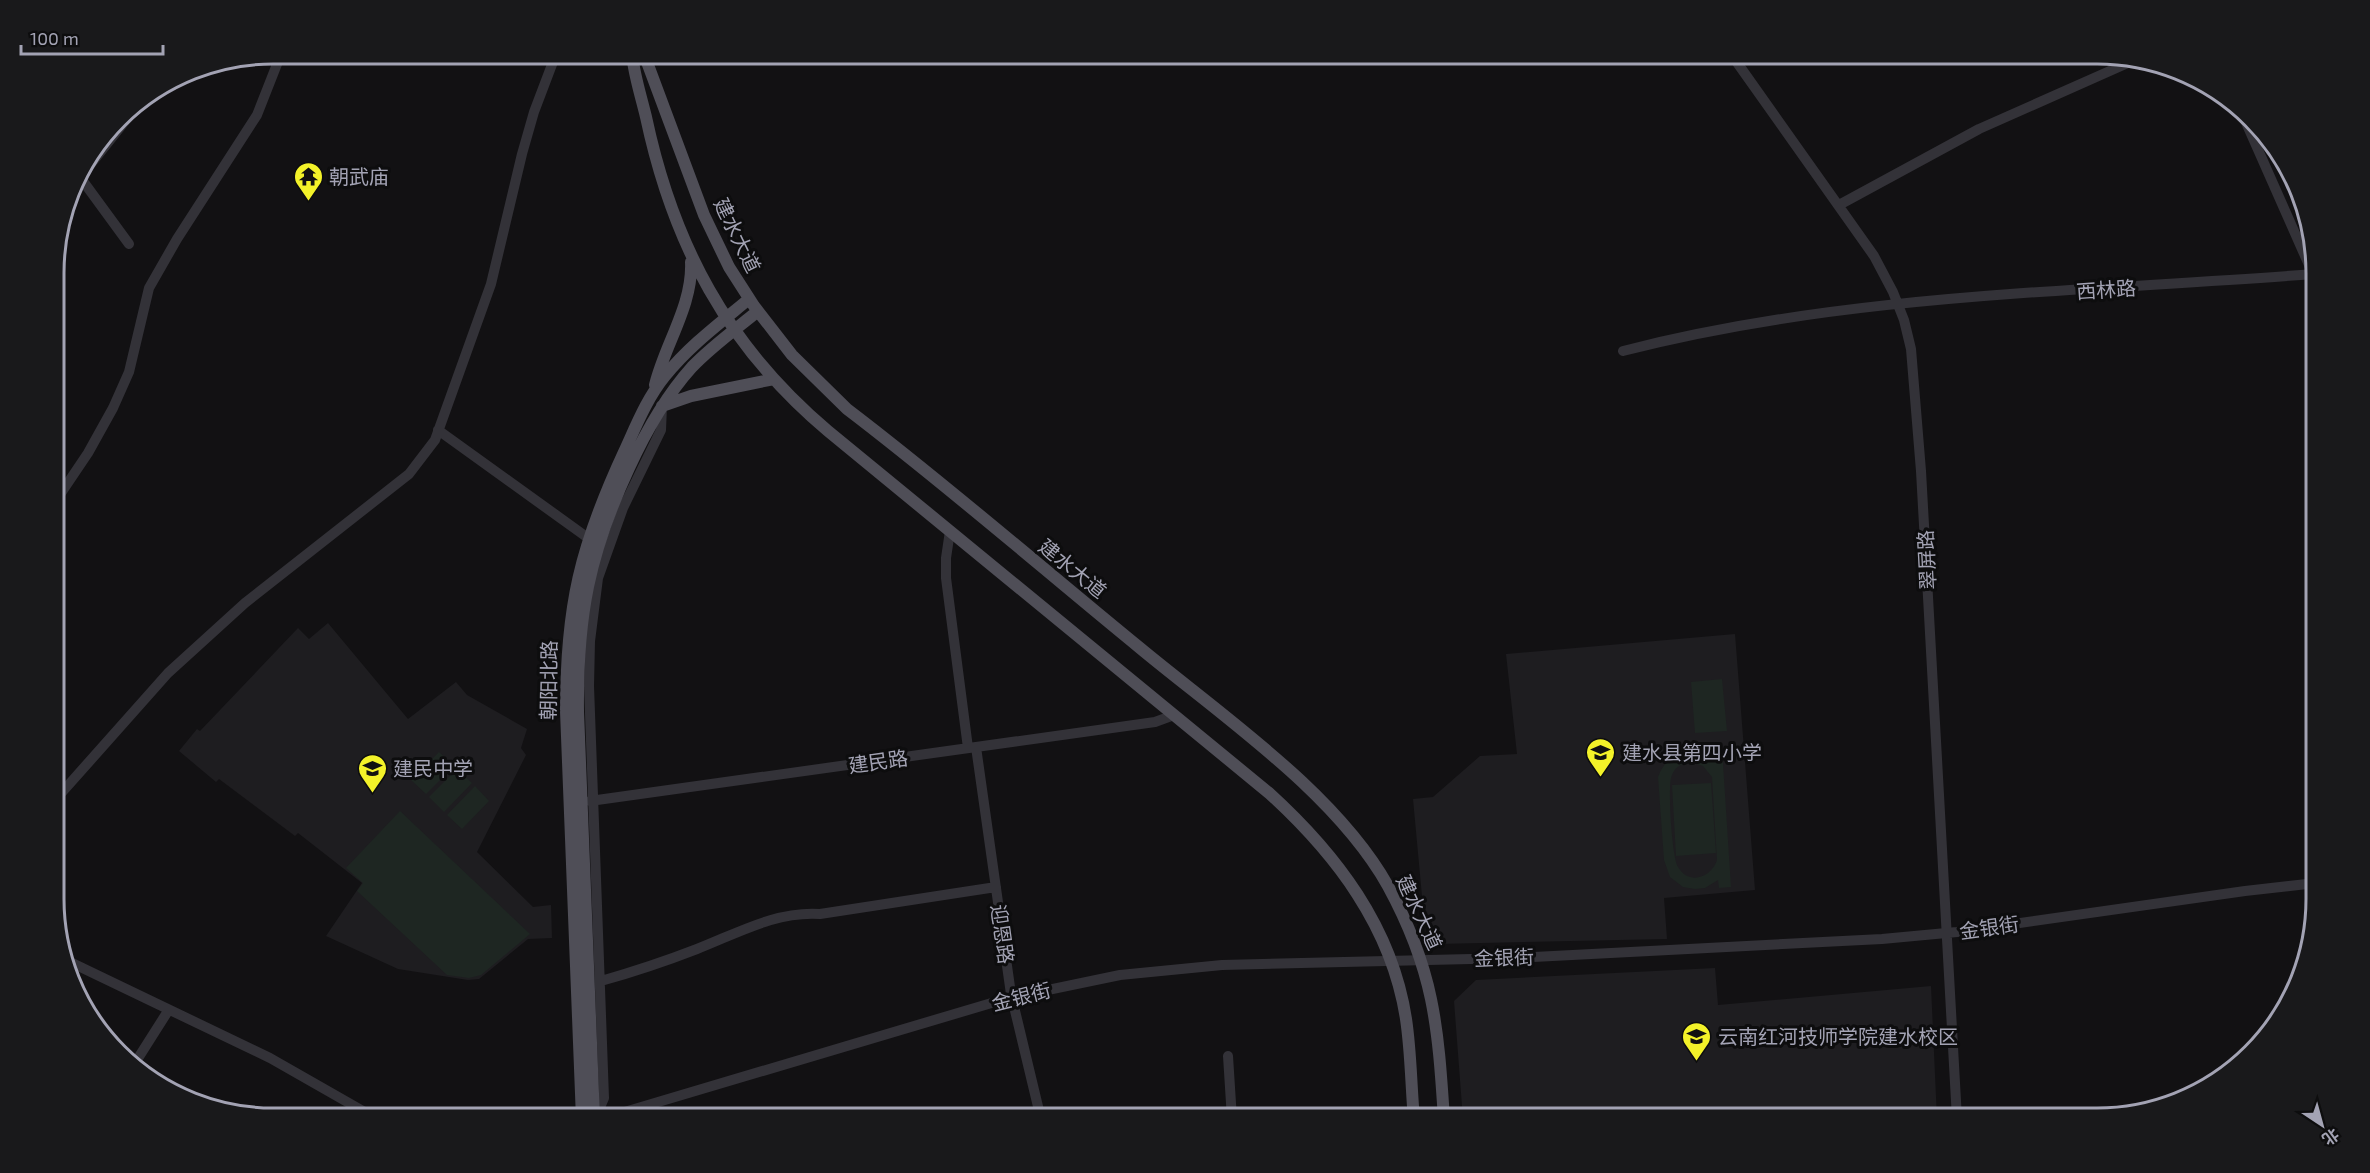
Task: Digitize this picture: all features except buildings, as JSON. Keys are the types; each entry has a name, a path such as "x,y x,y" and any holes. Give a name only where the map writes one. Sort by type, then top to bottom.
{"main road":[{"path":"634,64 657,171 691,258 726,318 774,379 820,425 1269,794 1321,843 1357,893 1390,961 1407,1025 1413,1108"},
{"name":"建水大道","path":"648,64 712,233 749,299 792,355 832,397 1309,789 1357,839 1379,870 1406,920 1422,960 1437,1021 1443,1108"},
{"path":"654,391 661,362 689,291 691,258"},
{"name":"朝阳北路","path":"582,1108 566,665 572,601 588,538 604,496 654,391 688,350 749,299"},
{"name":"朝阳北路","path":"594,1108 578,665 585,591 605,522 645,435 662,406 704,355 758,311"},
{"path":"662,406 691,396 774,379"}],"street":[{"path":"65,488 88,453 129,372 149,288 177,239 257,115 275,64"},
{"path":"64,790 168,673 245,603 409,474 429,450 491,284 531,122 551,64"},
{"name":"翠屏路","path":"1738,64 1874,256 1898,304 1911,349 1921,471 1956,1108"},
{"path":"1839,205 1985,126 2121,66"},
{"path":"2251,134 2305,253"},
{"path":"83,187 129,244"},
{"name":"西林路","path":"1623,351 1751,322 1898,304 2306,275"},
{"path":"599,1108 604,1098 601,981 597,934 595,801 589,686 594,597 604,560 623,508 660,430 662,406"},
{"path":"438,430 588,538"},
{"name":"迎恩路","path":"950,531 946,578 972,748 1012,998 1038,1108"},
{"name":"建民路","path":"582,802 1155,722 1174,715"},
{"name":"金银街","path":"638,1108 1012,998 1098,978 1176,968 1422,960 1882,939 1945,933 2306,884"},
{"path":"601,981 695,950 776,917 798,913 820,914 996,887"},
{"path":"75,965 270,1058 358,1108"},
{"path":"138,1058 168,1011"},
{"path":"1228,1056 1231,1108"}],"shaded area":[{"name":"建民中学","path":"328,623 408,719 456,682 467,695 527,729 521,748 526,755 477,852 533,907 551,905 552,938 528,939 479,979 468,980 398,969 326,936 362,883 298,833 295,836 219,779 216,782 179,751 197,729 200,731 298,628 309,639"},
{"name":"建水县第四小学","path":"1735,634 1755,890 1664,898 1667,939 1437,944 1423,907 1413,799 1433,797 1480,756 1517,754 1506,654"},
{"path":"1722,679 1727,731 1695,733 1691,682"},
{"path":"1710,748 1722,748 1731,887 1719,888 1718,880 1705,888 1695,889 1683,887 1670,877 1664,860 1658,777 1666,763 1679,754 1694,752 1710,756","holes":["1690,762 1703,766 1712,777 1717,860 1705,875 1694,878 1683,873 1676,861 1670,792 1673,772 1682,764"]},
{"path":"439,752 454,766 426,794 411,780"},
{"path":"457,769 472,783 444,812 429,797"},
{"path":"1711,783 1716,853 1676,856 1672,785"},
{"path":"475,786 489,801 462,829 447,815"},
{"path":"400,811 530,934 481,975 469,978 447,975 357,891 363,883 346,868"},
{"name":"云南红河技师学院建水校区","path":"1715,968 1718,1005 1931,986 1937,1108 1462,1108 1454,1001 1476,980"}],"place":[{"name":"朝武庙","path":"308,202"},
{"name":"建水县第四小学","path":"1601,778"},
{"name":"建民中学","path":"372,794"},
{"name":"云南红河技师学院建水校区","path":"1697,1062"}]}
